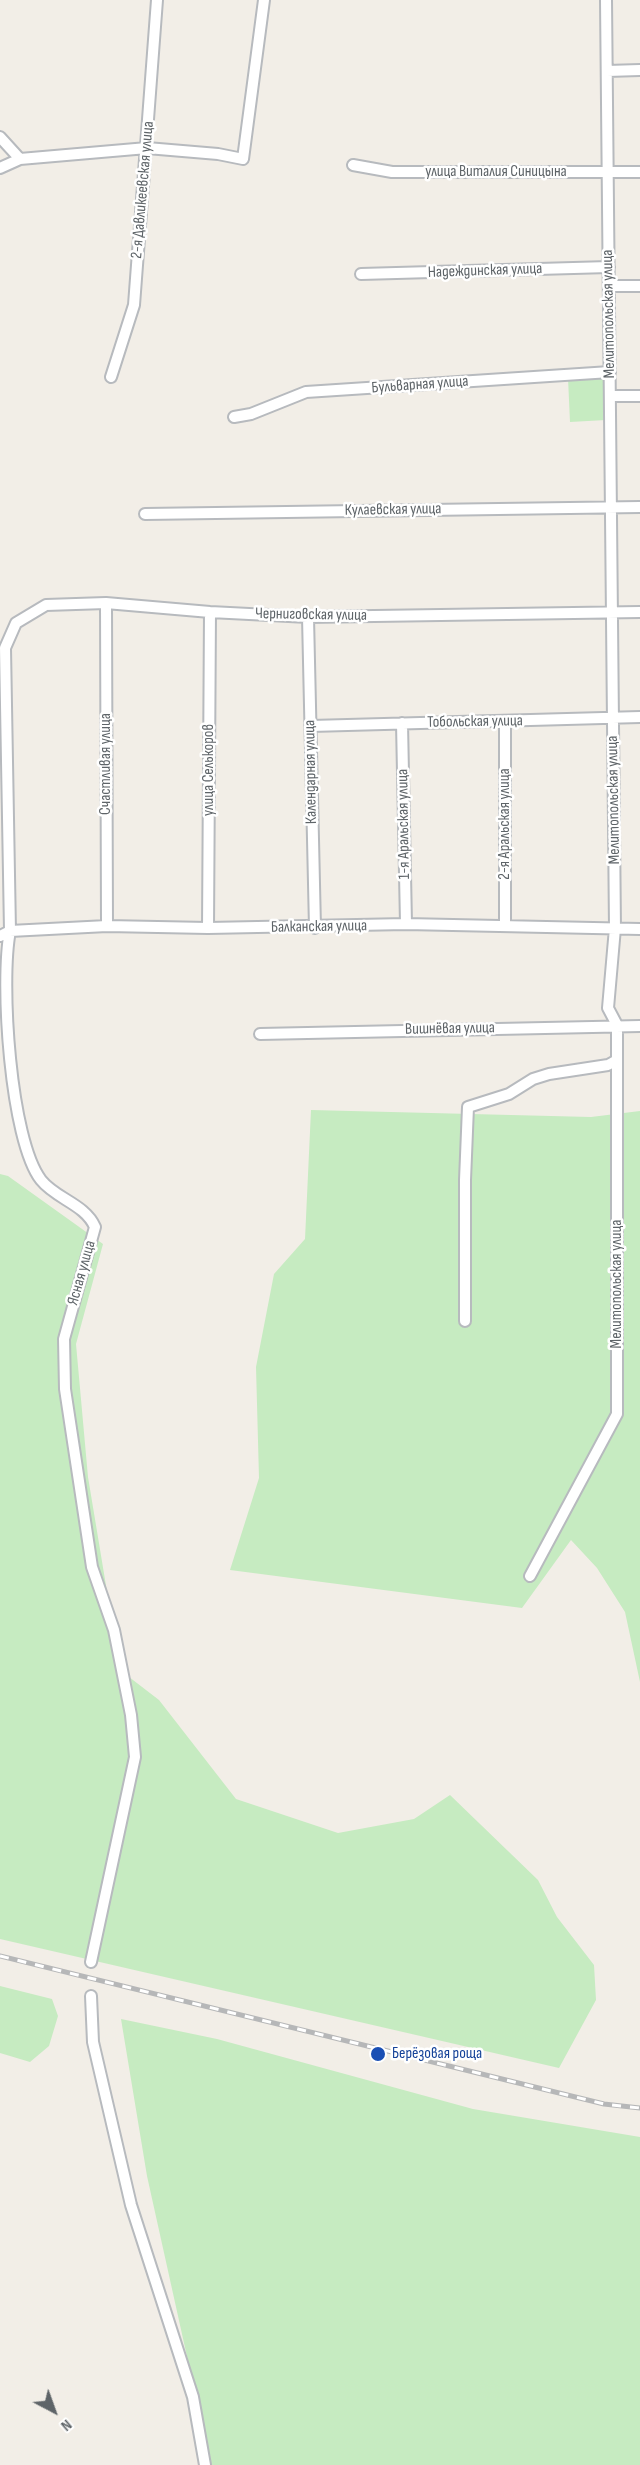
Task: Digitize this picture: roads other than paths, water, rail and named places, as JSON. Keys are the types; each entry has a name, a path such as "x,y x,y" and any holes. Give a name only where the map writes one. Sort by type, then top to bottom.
{"street":[{"name":"2-я Давликеевская улица","path":"111,377 134,306 157,0"},
{"path":"0,168 20,159 147,148 218,154 243,159 264,0"},
{"name":"Мелитопольская улица","path":"530,1576 617,1414 617,1025 608,1008 615,928 613,507 609,372 606,0"},
{"path":"607,71 640,70"},
{"path":"0,137 20,159"},
{"name":"улица Виталия Синицына","path":"353,165 392,172 640,172"},
{"name":"Надеждинская улица","path":"361,274 609,267"},
{"path":"609,286 640,286"},
{"name":"Бульварная улица","path":"234,417 251,414 306,392 609,372"},
{"path":"610,396 640,396"},
{"name":"Кулаевская улица","path":"145,514 640,507"},
{"name":"Черниговская улица","path":"5,648 16,623 46,604 106,603 210,612 308,616 640,612"},
{"name":"Счастливая улица","path":"106,603 106,926"},
{"name":"улица Селькоров","path":"208,928 210,612"},
{"name":"Календарная улица","path":"308,616 315,928"},
{"name":"Ясная улица","path":"5,648 3,1025 25,1149 41,1180 90,1216 95,1227 64,1339 65,1389 92,1567 114,1630 131,1715 135,1756 91,1962"},
{"name":"Тобольская улица","path":"310,726 640,717"},
{"name":"2-я Аральская улица","path":"505,721 505,926"},
{"name":"1-я Аральская улица","path":"402,723 406,924"},
{"name":"Балканская улица","path":"5,934 106,926 315,928 406,924 640,929"},
{"name":"Вишнёвая улица","path":"260,1034 640,1026"},
{"path":"465,1322 465,1180 468,1107 509,1094 541,1077 608,1065 617,1060"},
{"path":"91,1996 93,2042 131,2205 193,2397 205,2465"}],"railway":[{"path":"0,1956 604,2104 640,2108"}],"place":[{"name":"Берёзовая роща","path":"378,2054"}]}
